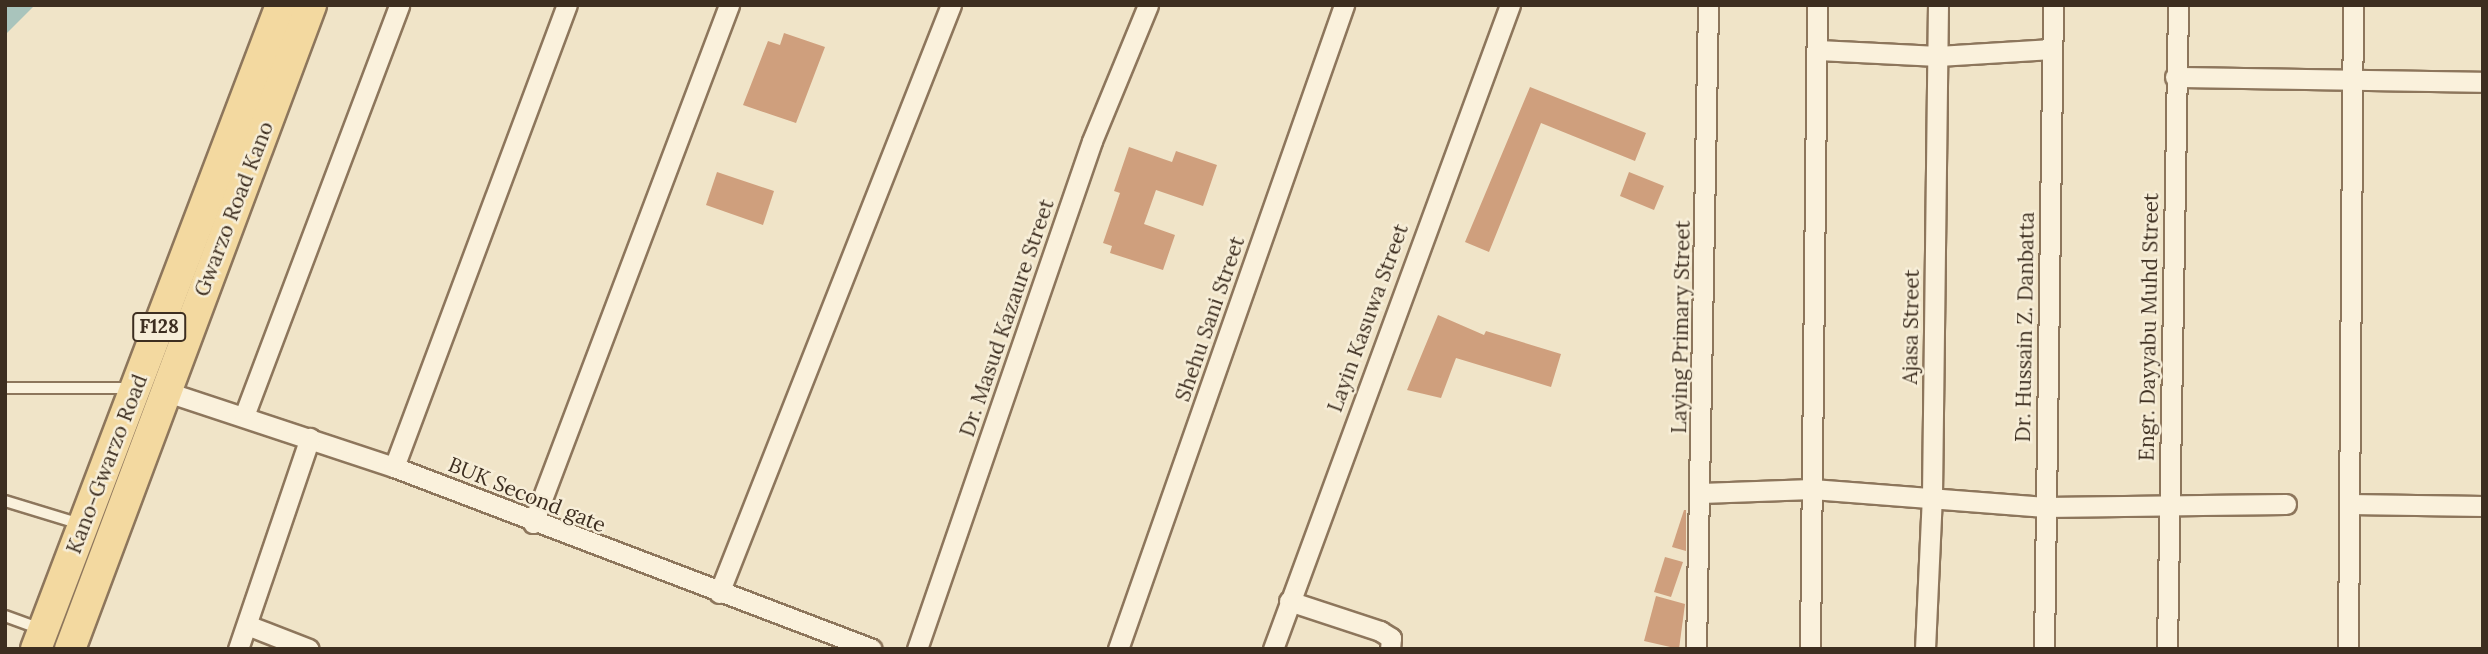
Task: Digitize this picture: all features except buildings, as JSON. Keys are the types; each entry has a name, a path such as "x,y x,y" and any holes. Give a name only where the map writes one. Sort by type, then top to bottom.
{"main road":[{"name":"Kano-Gwarzo Road","path":"40,639 84,525 150,389 281,5"},
{"name":"Gwarzo Road Kano","path":"70,649 150,389 312,5"}],"street":[{"path":"244,416 399,5"},
{"path":"394,467 567,5"},
{"path":"533,523 729,5"},
{"path":"719,593 951,5"},
{"name":"Dr. Masud Kazaure Street","path":"917,649 1092,141 1149,5"},
{"name":"Shehu Sani Street","path":"1118,649 1344,5"},
{"name":"Layin Kasuwa Street","path":"1273,649 1510,5"},
{"name":"Laying Primary Street","path":"1696,649 1708,5"},
{"path":"1810,649 1817,5"},
{"name":"Ajasa Street","path":"1925,649 1932,495 1938,5"},
{"name":"Dr. Hussain Z. Danbatta","path":"2044,649 2053,5"},
{"name":"Engr. Dayyabu Muhd Street","path":"2167,649 2178,5"},
{"path":"2348,649 2353,5"},
{"path":"1818,50 1938,56 2052,49"},
{"path":"2175,77 2353,77 2483,82"},
{"name":"BUK Second gate","path":"150,389 244,416 394,467 533,523 872,649"},
{"path":"238,649 310,438"},
{"path":"1701,493 1812,489 1932,495 2045,507 2286,504"},
{"path":"2349,504 2483,506"},
{"path":"1289,601 1380,631 1391,638 1390,649"},
{"path":"247,625 309,649"}],"lane":[{"path":"5,388 150,389"},
{"path":"5,501 84,525"},
{"path":"5,617 40,639"}],"water":[{"path":"5,5 35,5 5,35"}]}
